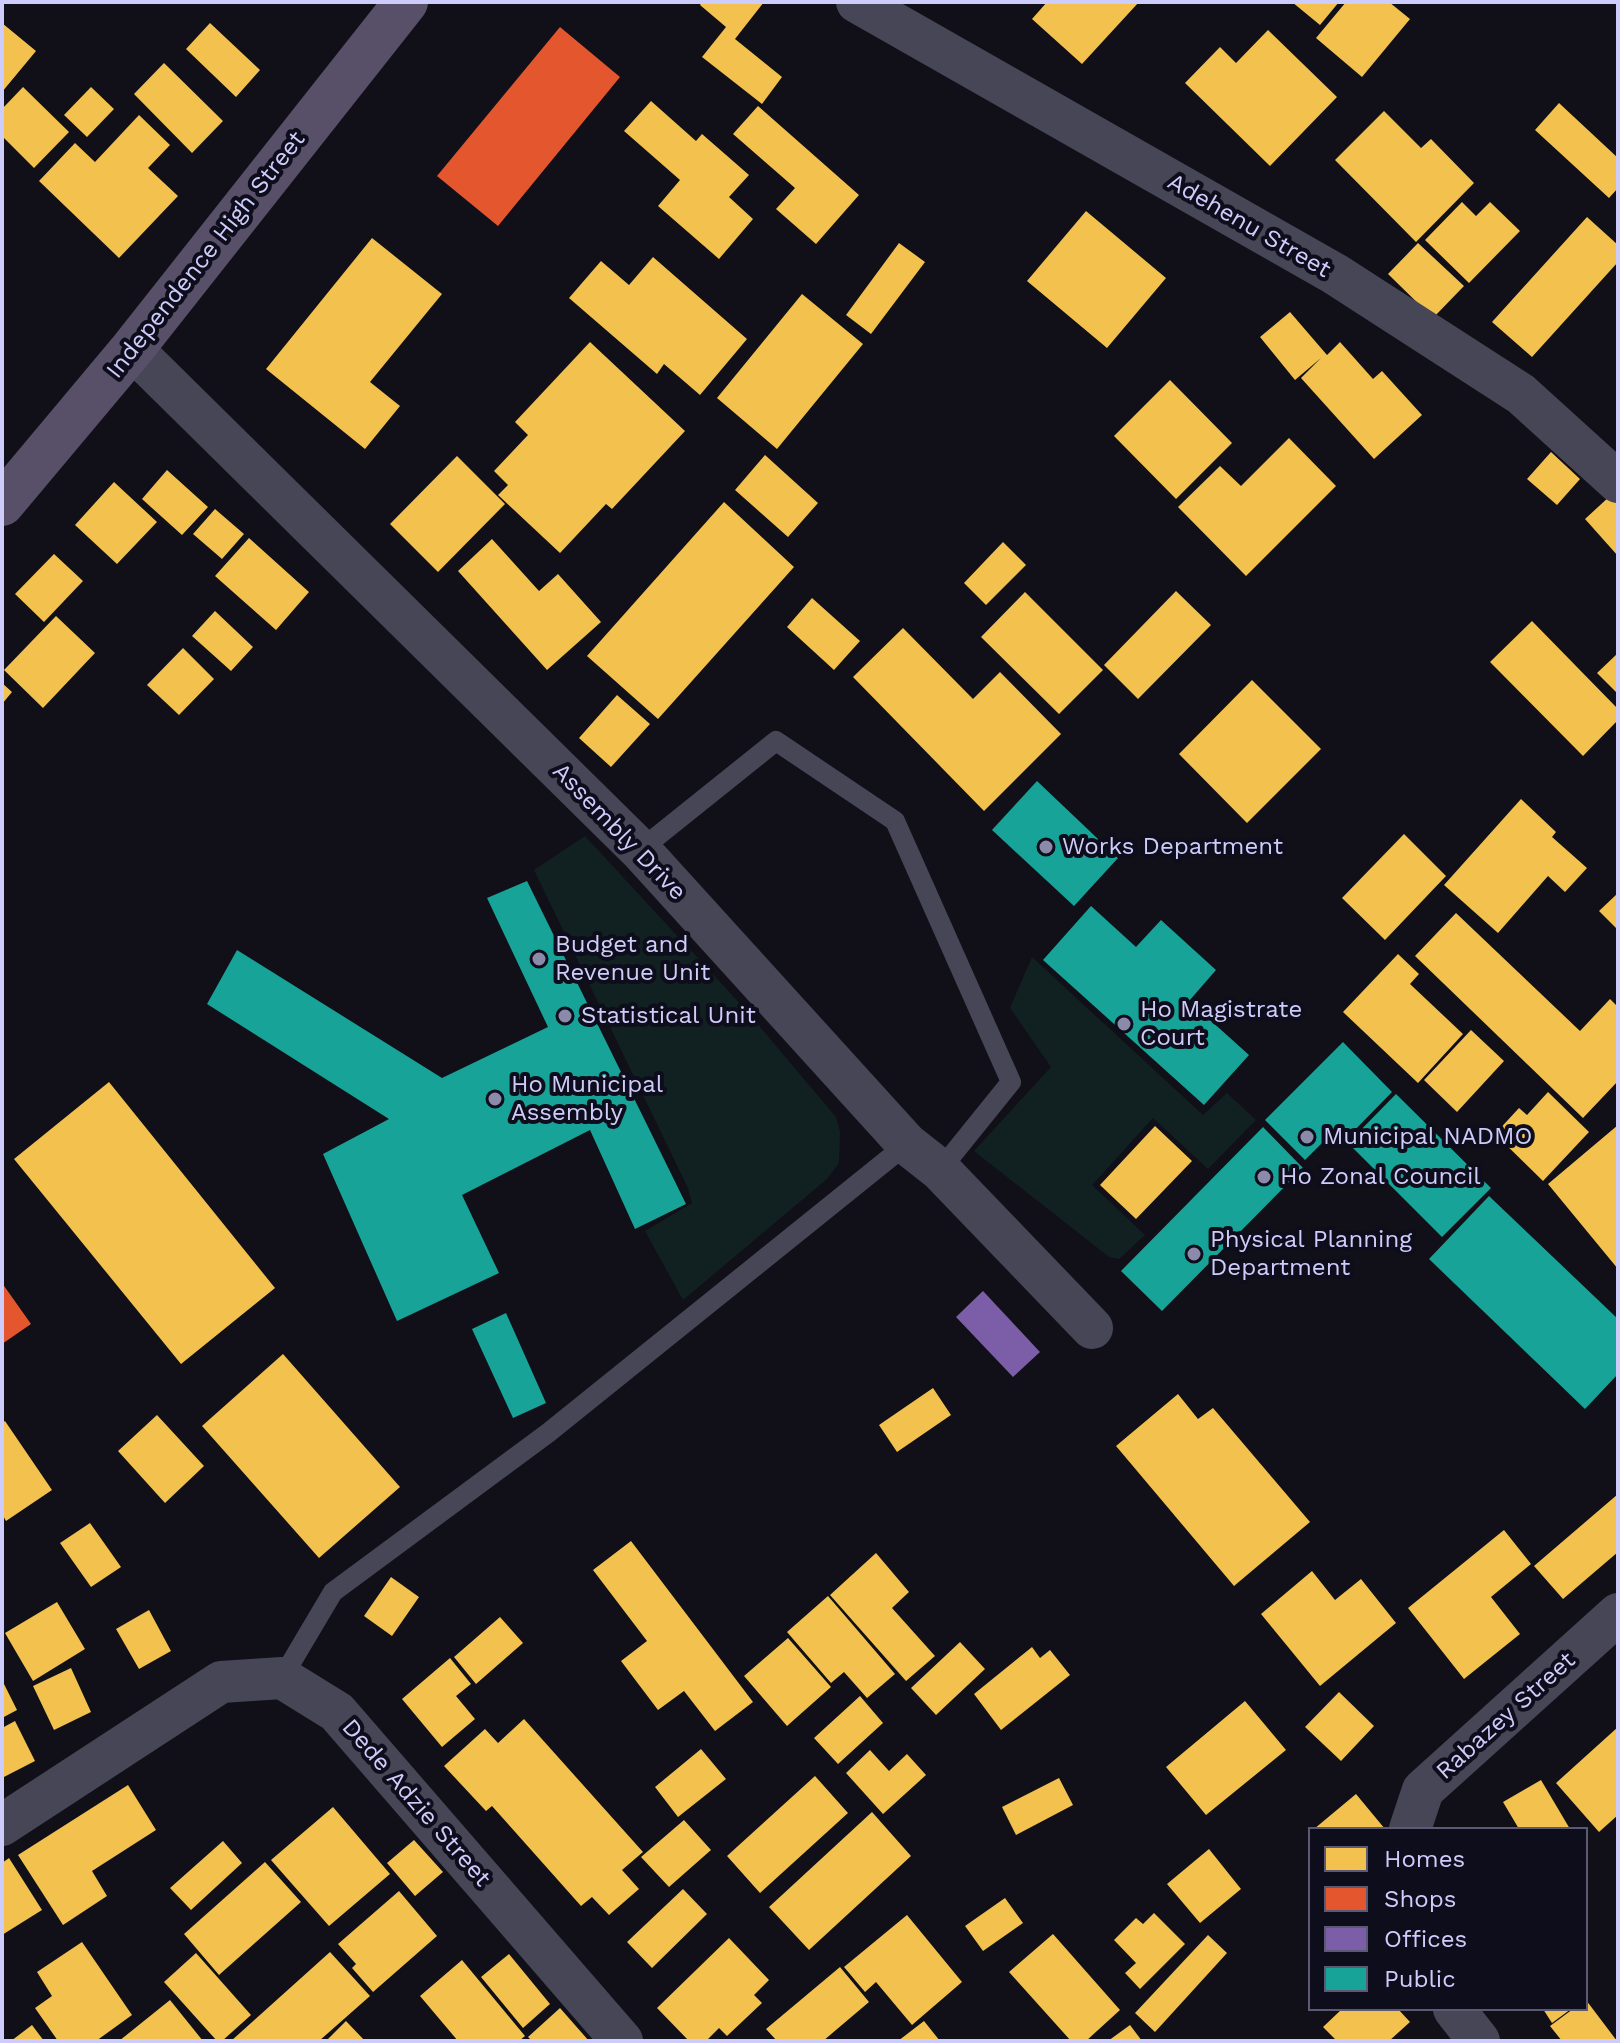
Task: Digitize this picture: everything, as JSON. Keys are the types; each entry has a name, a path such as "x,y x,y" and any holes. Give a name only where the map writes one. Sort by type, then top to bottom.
{"main road":[{"name":"Independence High Street","path":"2,504 132,349 406,2"}],"street":[{"name":"Adehenu Street","path":"857,2 1335,274 1521,394 1618,482"},
{"name":"Assembly Drive","path":"132,349 640,850 907,1144 940,1170 1092,1328"},
{"name":"Rabazey Street","path":"1411,1827 1423,1790 1618,1614"},
{"path":"2,1825 221,1682 282,1678"},
{"name":"Dede Adzie Street","path":"282,1678 337,1712 622,2041"},
{"path":"1456,2011 1479,2041"}],"lane":[{"path":"640,850 776,741 895,821 1011,1082 940,1170"},
{"path":"282,1678 333,1592 548,1433 907,1144"}],"shaded area":[{"path":"585,836 744,1008 836,1117 840,1132 839,1163 827,1179 683,1300 645,1231 692,1203 688,1188 534,870"},
{"path":"1032,957 1203,1115 1227,1093 1256,1120 1208,1169 1153,1118 1092,1185 1145,1235 1119,1259 1109,1257 974,1151 1051,1067 1010,1008"}],"building: Homes":[{"path":"702,2 764,2 735,39 782,77 762,104 702,57 726,27 700,5"},
{"path":"1047,2 1139,2 1082,64 1032,19"},
{"path":"1292,2 1339,2 1320,25"},
{"path":"1346,2 1389,2 1410,19 1362,77 1316,38"},
{"path":"2,23 36,51 2,92"},
{"path":"210,23 260,70 236,97 186,49"},
{"path":"1268,30 1337,97 1270,166 1185,83 1220,47 1236,63"},
{"path":"164,63 223,121 192,153 134,94"},
{"path":"23,87 69,132 34,168 2,136 2,109"},
{"path":"91,87 114,109 87,137 64,115"},
{"path":"651,101 696,141 702,134 749,175 729,197 753,219 719,259 658,206 680,180 624,131"},
{"path":"1559,103 1618,158 1618,188 1609,198 1535,130"},
{"path":"758,106 859,195 816,244 776,209 795,188 733,134"},
{"path":"1384,111 1421,148 1431,139 1474,183 1416,242 1335,160"},
{"path":"139,115 170,145 148,168 178,196 119,258 39,181 75,143 95,162"},
{"path":"1462,202 1476,216 1490,202 1520,231 1469,283 1425,240"},
{"path":"1086,211 1166,278 1107,348 1027,281"},
{"path":"1587,217 1618,245 1618,262 1532,357 1492,322"},
{"path":"372,238 442,294 370,382 400,406 365,449 266,369"},
{"path":"899,243 925,262 871,334 846,315"},
{"path":"1418,243 1464,286 1433,318 1388,274"},
{"path":"653,257 747,339 700,395 664,364 657,374 569,298 601,261 629,285"},
{"path":"802,294 863,344 777,449 717,398"},
{"path":"1290,312 1327,355 1340,342 1373,379 1382,371 1422,415 1374,459 1301,378 1321,358 1295,380 1260,337"},
{"path":"590,342 685,431 612,509 606,504 560,553 498,495 508,485 494,471 528,435 515,422"},
{"path":"1170,380 1232,443 1176,499 1114,436"},
{"path":"1289,438 1336,486 1246,576 1178,507 1220,466 1241,486"},
{"path":"1551,452 1580,479 1557,505 1527,479"},
{"path":"765,455 818,503 788,537 735,490"},
{"path":"457,456 505,504 438,572 390,524"},
{"path":"167,470 208,507 182,535 142,499"},
{"path":"114,482 157,522 117,564 75,525"},
{"path":"1610,496 1618,505 1618,556 1585,519"},
{"path":"724,502 794,567 658,719 587,656"},
{"path":"215,509 244,534 222,559 193,534"},
{"path":"249,538 309,592 276,630 215,576"},
{"path":"492,539 539,591 558,574 601,622 547,670 458,571"},
{"path":"1003,542 1026,565 986,605 964,583"},
{"path":"54,554 83,581 44,622 15,594"},
{"path":"1176,591 1211,625 1138,699 1104,665"},
{"path":"1025,592 1103,670 1059,714 981,637"},
{"path":"812,598 860,641 834,670 787,627"},
{"path":"215,611 253,647 231,671 192,636"},
{"path":"56,616 95,653 43,708 4,670"},
{"path":"1532,621 1618,709 1618,720 1583,756 1490,662"},
{"path":"903,628 973,699 1000,672 1061,734 984,811 853,677"},
{"path":"183,648 214,679 179,715 147,685"},
{"path":"1618,653 1618,694 1597,673"},
{"path":"1252,680 1321,749 1247,823 1179,754"},
{"path":"2,683 12,692 2,704"},
{"path":"617,695 650,724 611,767 579,738"},
{"path":"1521,799 1556,832 1552,837 1587,868 1565,892 1548,876 1498,933 1444,885"},
{"path":"1404,834 1446,876 1385,940 1342,898"},
{"path":"1618,893 1618,930 1599,911"},
{"path":"1456,913 1580,1031 1610,999 1618,1007 1618,1081 1583,1118 1415,956"},
{"path":"1398,954 1419,974 1410,984 1463,1034 1418,1083 1343,1012"},
{"path":"1471,1030 1504,1061 1457,1112 1424,1080"},
{"path":"109,1082 275,1288 181,1364 14,1159"},
{"path":"1548,1092 1589,1132 1543,1181 1495,1134 1519,1108 1527,1115"},
{"path":"1618,1125 1618,1269 1548,1184"},
{"path":"1155,1126 1192,1161 1136,1219 1100,1185"},
{"path":"283,1354 400,1487 319,1558 202,1426"},
{"path":"933,1388 951,1415 897,1452 879,1425"},
{"path":"1178,1394 1198,1419 1213,1408 1310,1522 1234,1586 1116,1446"},
{"path":"157,1415 204,1466 165,1503 118,1451"},
{"path":"5,1421 52,1490 6,1521 2,1514 2,1423"},
{"path":"1618,1494 1618,1552 1563,1599 1534,1566"},
{"path":"90,1523 121,1567 91,1587 60,1543"},
{"path":"1504,1530 1531,1564 1491,1597 1520,1634 1464,1679 1408,1608"},
{"path":"631,1541 753,1702 715,1731 684,1691 658,1710 621,1661 647,1641 593,1570"},
{"path":"876,1553 909,1592 892,1608 935,1656 906,1681 830,1595"},
{"path":"1312,1571 1335,1600 1361,1579 1396,1623 1320,1686 1261,1614"},
{"path":"391,1577 419,1597 392,1636 364,1616"},
{"path":"828,1596 895,1674 867,1698 844,1672 831,1683 787,1632"},
{"path":"57,1602 85,1649 33,1681 5,1633"},
{"path":"149,1610 171,1651 139,1669 116,1629"},
{"path":"500,1617 523,1643 476,1684 454,1657"},
{"path":"788,1638 831,1687 787,1726 744,1676"},
{"path":"960,1642 985,1669 936,1715 911,1688"},
{"path":"1032,1647 1040,1658 1050,1650 1070,1675 1001,1730 974,1694"},
{"path":"450,1658 471,1684 456,1696 475,1719 442,1747 402,1699"},
{"path":"71,1668 91,1712 54,1730 33,1686"},
{"path":"2,1680 17,1710 2,1718"},
{"path":"1339,1692 1374,1726 1341,1761 1305,1727"},
{"path":"860,1696 883,1723 838,1764 814,1738"},
{"path":"1245,1701 1286,1750 1206,1815 1166,1767"},
{"path":"524,1719 643,1852 622,1870 639,1889 609,1915 592,1897 581,1906 492,1806 486,1811 444,1766 485,1729 498,1743"},
{"path":"15,1721 35,1761 2,1778 2,1728"},
{"path":"1618,1727 1618,1815 1599,1832 1556,1783"},
{"path":"701,1749 726,1779 678,1817 655,1787"},
{"path":"870,1750 889,1771 907,1754 926,1775 883,1814 846,1773"},
{"path":"815,1776 848,1813 760,1893 727,1856"},
{"path":"1059,1778 1073,1805 1016,1835 1002,1807"},
{"path":"1541,1780 1569,1827 1518,1827 1503,1802"},
{"path":"128,1785 156,1830 92,1871 107,1896 63,1925 18,1855"},
{"path":"1356,1794 1383,1827 1316,1827"},
{"path":"333,1807 390,1874 329,1926 271,1860"},
{"path":"872,1812 911,1856 809,1950 769,1907"},
{"path":"684,1820 711,1850 669,1887 641,1857"},
{"path":"414,1840 443,1872 415,1896 387,1863"},
{"path":"223,1841 242,1863 191,1910 170,1888"},
{"path":"1209,1849 1241,1889 1200,1923 1167,1884"},
{"path":"9,1858 42,1910 2,1935 2,1863"},
{"path":"265,1862 301,1902 219,1975 184,1934"},
{"path":"683,1889 707,1914 652,1968 627,1942"},
{"path":"399,1891 437,1936 373,1992 352,1968 356,1964 338,1944"},
{"path":"1005,1898 1023,1923 983,1951 965,1926"},
{"path":"1154,1913 1185,1944 1140,1989 1125,1973 1136,1963 1114,1940 1136,1918 1143,1924"},
{"path":"907,1915 962,1982 912,2025 876,1982 865,1992 844,1967"},
{"path":"1053,1934 1120,2010 1086,2041 1071,2041 1009,1972"},
{"path":"1208,1935 1227,1953 1155,2032 1135,2013"},
{"path":"729,1938 769,1980 754,1995 762,2003 727,2036 719,2028 706,2041 689,2041 657,2008"},
{"path":"82,1942 132,2015 96,2041 58,2041 35,2008 52,1996 37,1972"},
{"path":"330,1952 370,1996 319,2041 231,2041"},
{"path":"196,1953 251,2015 222,2041 217,2041 164,1982"},
{"path":"509,1954 550,2004 523,2028 481,1977"},
{"path":"462,1960 525,2036 519,2041 458,2041 420,1996"},
{"path":"840,1967 869,2002 823,2041 777,2041 766,2029"},
{"path":"170,2000 203,2041 119,2041"},
{"path":"1588,2003 1617,2041 1562,2041 1550,2026 1570,2011 1588,2011"},
{"path":"560,2008 589,2041 532,2041 528,2037"},
{"path":"1340,2011 1400,2011 1410,2022 1389,2041 1337,2041 1323,2027"},
{"path":"1544,2011 1568,2011 1552,2023"},
{"path":"346,2021 365,2041 326,2041"},
{"path":"924,2021 940,2041 898,2041"},
{"path":"32,2025 44,2041 11,2041"},
{"path":"1130,2025 1142,2041 1108,2041"}],"building: Shops":[{"path":"560,27 620,77 498,226 437,176"},
{"path":"2,1283 31,1324 2,1344"}],"building: Offices":[{"path":"983,1291 1040,1352 1013,1377 956,1317"}],"building: Public":[{"path":"1037,781 1118,858 1074,906 992,830"},
{"name":"Ho Municipal Assembly","path":"527,881 686,1204 635,1229 590,1130 462,1195 499,1273 397,1321 323,1154 389,1119 207,1004 237,950 442,1078 548,1027 487,898"},
{"path":"1091,906 1136,947 1161,920 1216,970 1189,1001 1249,1055 1204,1105 1043,960"},
{"path":"1343,1042 1392,1092 1348,1137 1338,1127 1305,1160 1265,1120"},
{"path":"1396,1094 1491,1188 1442,1237 1348,1143"},
{"path":"1263,1127 1303,1168 1162,1311 1121,1271"},
{"path":"1489,1196 1618,1319 1618,1374 1585,1409 1429,1259"},
{"path":"506,1313 546,1403 513,1418 472,1329"}],"place":[{"name":"Works Department","path":"1046,847"},
{"name":"Budget and Revenue Unit","path":"539,959"},
{"name":"Statistical Unit","path":"565,1016"},
{"name":"Ho Magistrate Court","path":"1124,1024"},
{"name":"Ho Municipal Assembly","path":"495,1099"},
{"name":"Municipal NADMO","path":"1307,1137"},
{"name":"Ho Zonal Council","path":"1264,1177"},
{"name":"Physical Planning Department","path":"1194,1254"}]}
